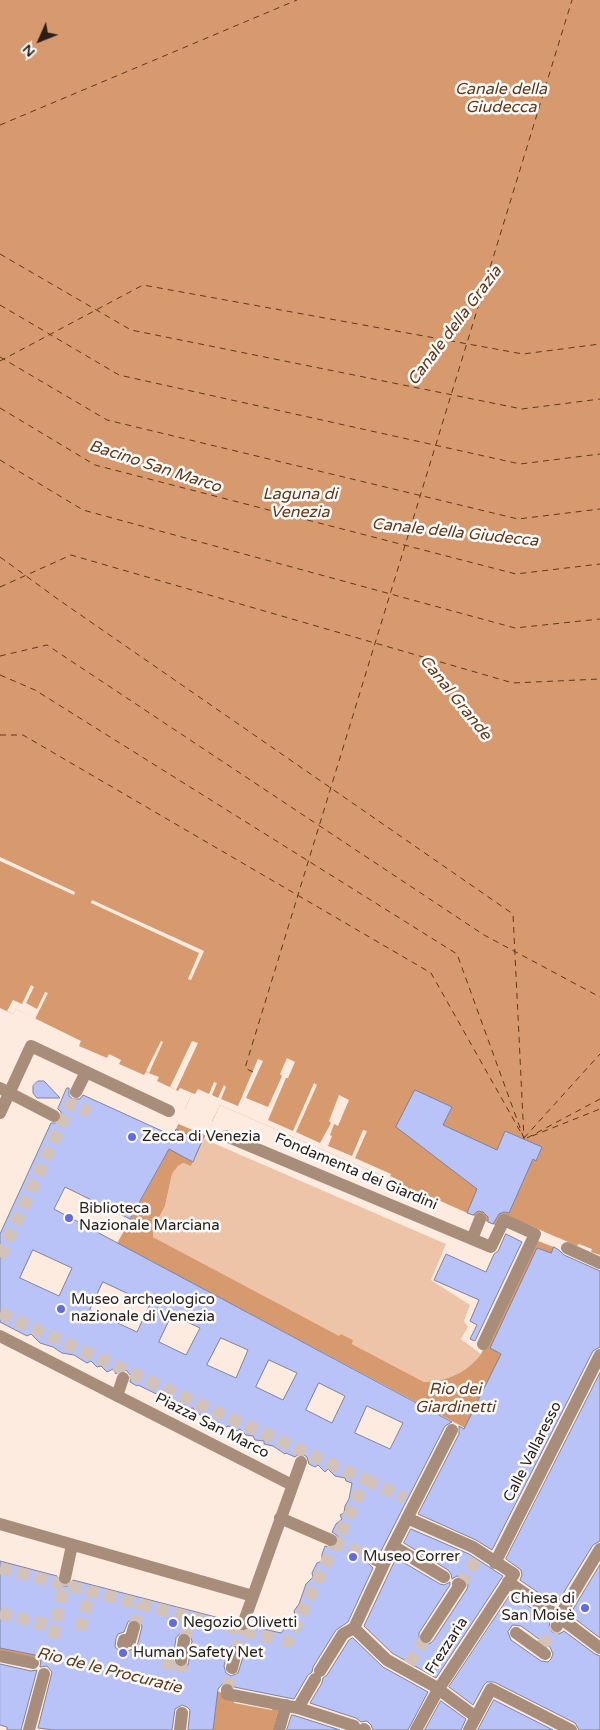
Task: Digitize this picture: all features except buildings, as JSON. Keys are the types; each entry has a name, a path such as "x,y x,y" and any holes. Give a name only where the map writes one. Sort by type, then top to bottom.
{"street":[{"path":"0,1113 5,1090 31,1046 169,1111"},
{"path":"76,1092 86,1072"},
{"path":"5,1090 52,1115"},
{"name":"Fondamenta dei Giardini","path":"226,1136 472,1239 494,1251 504,1220 519,1234 535,1234 485,1337"},
{"path":"472,1239 480,1219"},
{"path":"567,1248 600,1263"},
{"name":"Piazza San Marco","path":"0,1336 292,1485"},
{"name":"Calle Vallaresso","path":"495,1563 600,1355"},
{"path":"117,1396 122,1378"},
{"path":"279,1730 292,1706 318,1675 349,1631 380,1562 412,1519 410,1501 452,1430"},
{"path":"243,1624 301,1462"},
{"path":"280,1518 331,1540"},
{"path":"412,1519 465,1543 478,1556 495,1563 558,1621 600,1648"},
{"path":"0,1524 252,1596"},
{"path":"65,1578 72,1545"},
{"path":"393,1546 444,1577"},
{"path":"558,1621 600,1549"},
{"name":"Frezzaria","path":"416,1730 436,1688 511,1578"},
{"path":"426,1638 460,1585 458,1584"},
{"path":"123,1644 124,1640 130,1641 134,1627"},
{"path":"349,1631 364,1638 387,1660 406,1668 474,1716"},
{"path":"516,1633 541,1650"},
{"path":"181,1660 184,1640"},
{"path":"232,1668 236,1652"},
{"path":"0,1656 33,1663"},
{"path":"29,1730 44,1674"},
{"path":"469,1730 474,1716 492,1689 571,1730"},
{"path":"227,1690 228,1694 292,1706 361,1729"},
{"path":"180,1730 182,1712"}],"shaded area":[{"path":"204,1139 446,1244 431,1280 470,1305 464,1321 468,1327 461,1339 481,1354 475,1361 456,1375 441,1380 424,1382 352,1344 353,1340 341,1334 339,1337 153,1237 153,1229 165,1206 172,1174 183,1163 191,1166"}],"water":[{"name":"Laguna di Venezia","path":"0,0 600,0 600,1255 591,1252 592,1249 579,1244 577,1246 559,1238 465,1428 128,1249 103,1269 175,1138 173,1136 192,1093 180,1088 178,1091 157,1081 159,1077 146,1072 144,1075 119,1064 121,1060 109,1054 107,1058 79,1046 81,1041 16,1009 13,1014 0,1008","holes":["220,1105 383,1176 381,1183 406,1194 407,1192 420,1197 422,1193 497,1226 502,1214 539,1229 481,1354 463,1371 448,1378 424,1382 352,1344 353,1340 341,1334 339,1336 153,1237 153,1229 165,1206 172,1174 183,1163 191,1166"]},
{"name":"Rio de le Procuratie","path":"0,1636 220,1692 234,1700 234,1703 272,1710 272,1707 279,1708 273,1730 213,1730 216,1706 0,1651"}],"pier":[{"path":"0,857 75,892 74,895 0,861"},
{"path":"92,900 204,951 191,980 188,979 199,953 91,903"},
{"path":"31,985 34,987 26,1003 37,1009 45,992 48,993 35,1019 16,1009 13,1014 7,1011 13,1000 22,1004"},
{"path":"161,1041 163,1042 149,1073 146,1071"},
{"path":"192,1041 198,1043 176,1090 170,1087"},
{"path":"287,1058 295,1062 268,1120 293,1131 314,1083 317,1085 296,1132 320,1143 331,1123 329,1121 339,1095 349,1100 338,1126 334,1124 328,1146 352,1156 363,1130 367,1131 355,1158 391,1174 390,1176 403,1182 403,1184 389,1178 386,1186 381,1183 383,1176 220,1105 207,1136 176,1123 192,1093 195,1094 198,1089 209,1094 214,1082 217,1083 212,1095 218,1098 224,1085 226,1087 221,1099 238,1106 258,1059 263,1061 246,1098 268,1107 282,1076 280,1074"},
{"path":"538,1229 570,1243 569,1245 560,1241 556,1248 533,1239"}],"ferry route":[{"path":"0,125 297,0"},
{"path":"253,1072 245,1068 572,0"},
{"path":"0,254 131,330 522,409 600,399"},
{"path":"0,361 143,285 523,354 600,344"},
{"path":"0,305 119,375 520,464 600,454"},
{"path":"0,357 107,420 518,519 600,509"},
{"path":"0,408 95,465 516,574 600,564"},
{"path":"0,460 83,510 515,628 600,619"},
{"path":"0,587 71,555 513,683 600,679"},
{"path":"0,557 59,600 513,914 524,1139"},
{"path":"0,656 47,645 484,935 600,997"},
{"path":"0,675 35,690 457,954 523,1136"},
{"path":"0,735 23,735 431,973 524,1138"},
{"path":"524,1138 600,1054"},
{"path":"527,1138 600,1099"},
{"path":"532,1136 600,1109"}],"tunnel":[{"path":"0,1257 71,1104 90,1112"},
{"path":"0,1313 366,1480 288,1642 283,1641"},
{"path":"366,1480 405,1498"},
{"path":"333,1541 376,1560"},
{"path":"460,1585 477,1558"},
{"path":"0,1568 279,1640"},
{"path":"53,1638 65,1580"},
{"path":"80,1630 90,1592"},
{"path":"134,1627 141,1605"},
{"path":"0,1613 55,1627"},
{"path":"184,1640 191,1618"},
{"path":"236,1652 243,1625"},
{"path":"541,1646 557,1626"},
{"path":"409,1664 426,1637"},
{"path":"166,1669 172,1658 183,1649"},
{"path":"181,1660 181,1674"},
{"path":"227,1690 232,1668"}],"place":[{"name":"Zecca di Venezia","path":"132,1137"},
{"name":"Biblioteca Nazionale Marciana","path":"69,1218"},
{"name":"Museo archeologico nazionale di Venezia","path":"61,1309"},
{"name":"Museo Correr","path":"353,1557"},
{"name":"Chiesa di San Moisè","path":"585,1608"},
{"name":"Negozio Olivetti","path":"173,1623"},
{"name":"Human Safety Net","path":"123,1653"}],"water label":[{"name":"Canale della Giudecca","path":"501,99"},
{"name":"Canale della Grazia","path":"455,326"},
{"name":"Bacino San Marco","path":"155,467"},
{"name":"Canale della Giudecca","path":"455,533"},
{"name":"Canal Grande","path":"455,698"},
{"name":"Rio dei Giardinetti","path":"455,1399"}]}
